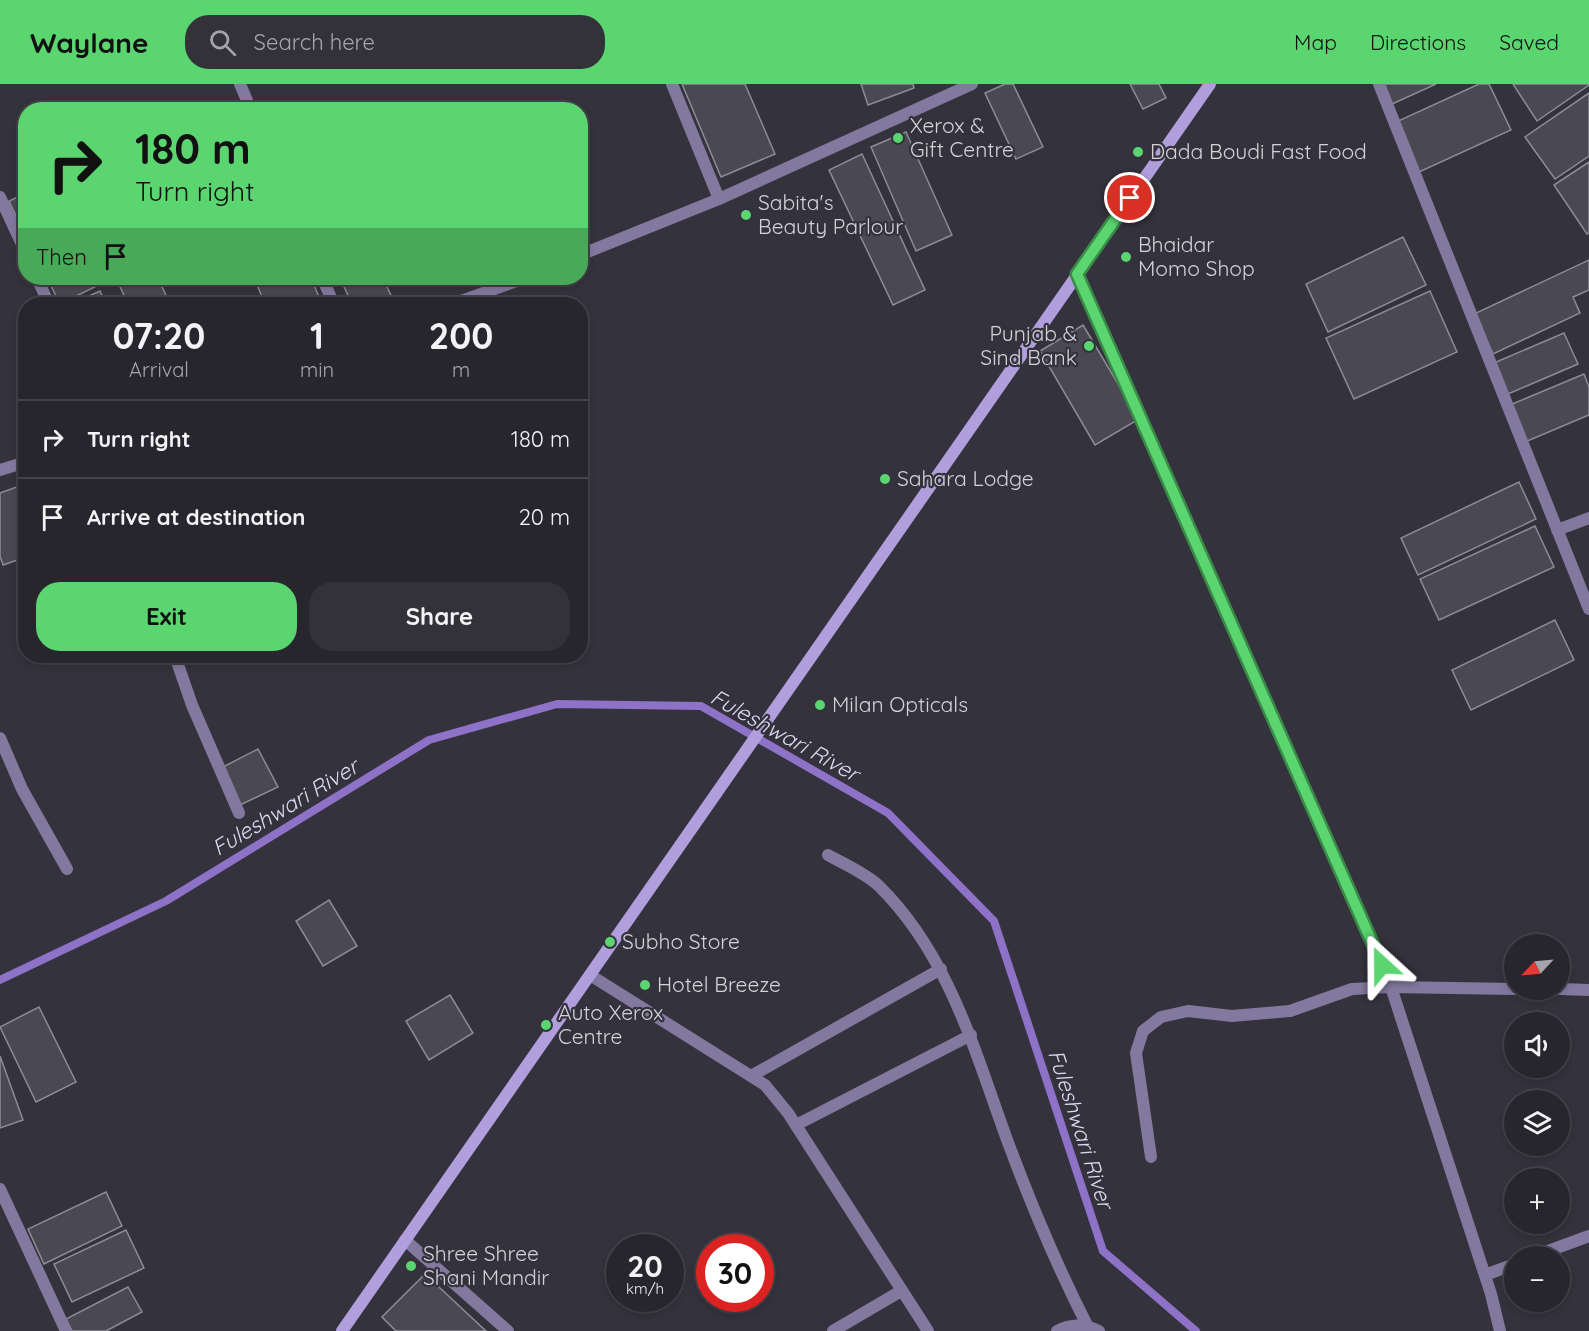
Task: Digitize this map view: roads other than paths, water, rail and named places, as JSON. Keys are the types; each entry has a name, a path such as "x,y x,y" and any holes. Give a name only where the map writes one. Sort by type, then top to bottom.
{"main road":[{"path":"342,1331 1210,84"}],"street":[{"path":"240,84 248,102"},
{"path":"672,84 719,199"},
{"path":"588,252 719,199 972,84"},
{"path":"1379,84 1589,609"},
{"path":"0,197 18,236"},
{"path":"1077,274 1391,987 1485,1275 1500,1331"},
{"path":"472,297 506,285"},
{"path":"0,470 18,464"},
{"path":"1557,530 1589,518"},
{"path":"178,663 195,715 239,813"},
{"path":"0,738 22,789 67,870"},
{"path":"828,855 877,884 910,920 941,969 971,1035 1048,1246 1087,1325"},
{"path":"751,1076 941,969"},
{"path":"590,975 765,1085 796,1125 928,1331"},
{"path":"1151,1157 1136,1053 1143,1031 1161,1017 1188,1011 1232,1016 1290,1011 1352,989 1391,987 1504,989"},
{"path":"1570,989 1589,990"},
{"path":"796,1125 971,1035"},
{"path":"0,1189 66,1331"},
{"path":"1562,1246 1589,1236"},
{"path":"405,1240 508,1331"},
{"path":"1485,1275 1504,1268"},
{"path":"833,1331 901,1291"},
{"path":"1057,1331 1065,1327 1087,1325 1099,1331"}],"waterway":[{"name":"Fuleshwari River","path":"0,980 166,901 429,740 557,704 701,706 888,813 994,921 1103,1251 1196,1331"}],"place":[{"name":"Xerox & Gift Centre","path":"898,138"},
{"name":"Dada Boudi Fast Food","path":"1138,152"},
{"name":"Sabita's Beauty Parlour","path":"746,215"},
{"name":"Bhaidar Momo Shop","path":"1126,257"},
{"name":"Punjab & Sind Bank","path":"1089,346"},
{"name":"Sahara Lodge","path":"885,479"},
{"name":"Milan Opticals","path":"820,705"},
{"name":"Subho Store","path":"610,942"},
{"name":"Hotel Breeze","path":"645,985"},
{"name":"Auto Xerox Centre","path":"546,1025"},
{"name":"Shree Shree Shani Mandir","path":"411,1266"}]}
